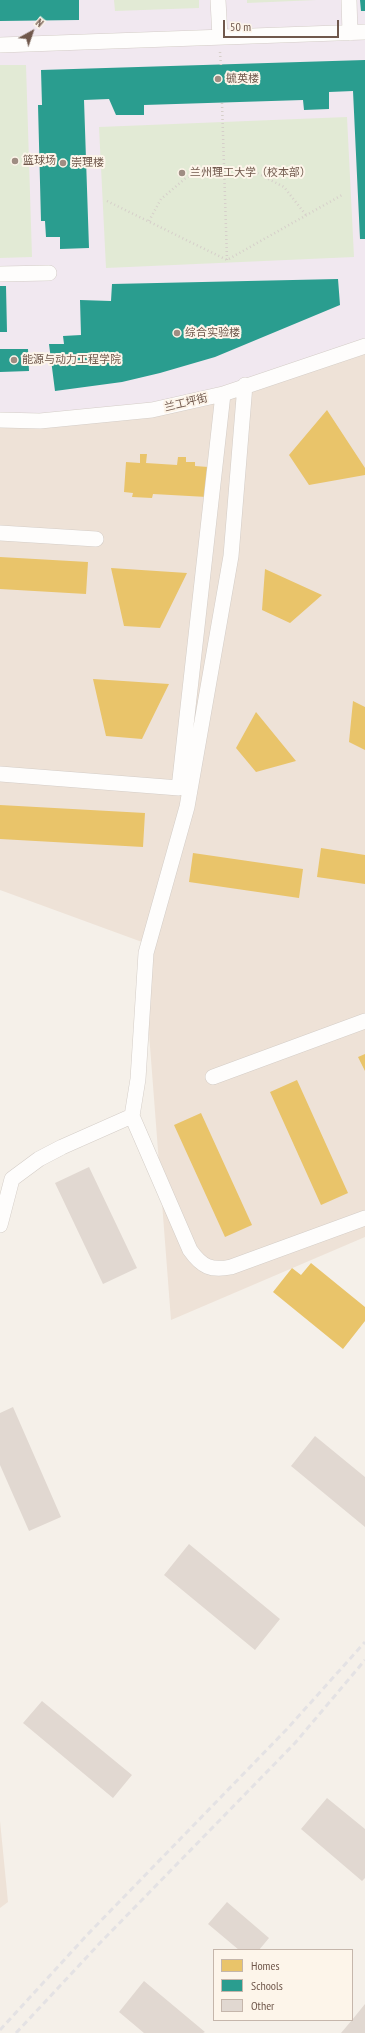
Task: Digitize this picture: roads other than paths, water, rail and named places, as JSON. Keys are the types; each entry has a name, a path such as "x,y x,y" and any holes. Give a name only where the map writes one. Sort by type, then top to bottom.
{"street":[{"path":"218,0 220,37"},
{"path":"0,45 358,33 349,0"},
{"path":"0,274 49,273"},
{"name":"兰工坪街","path":"0,420 40,421 152,410 223,394 245,385 365,346"},
{"path":"245,385 231,556 187,807 146,953 138,1079 132,1116 190,1250 198,1261 204,1265 216,1270 231,1267 365,1218"},
{"path":"0,774 179,788 223,394"},
{"path":"0,533 96,539"},
{"path":"213,1077 365,1021"},
{"path":"0,1225 12,1179 39,1159 62,1147 132,1116"}],"railway":[{"path":"0,2030 87,1935 287,1729 365,1642"},
{"path":"16,2033 99,1944 295,1743 365,1660"}],"place":[{"name":"毓英楼","path":"218,79"},
{"name":"篮球场","path":"15,161"},
{"name":"崇理楼","path":"63,163"},
{"name":"兰州理工大学（校本部）","path":"182,173"},
{"name":"综合实验楼","path":"177,333"},
{"name":"能源与动力工程学院","path":"14,360"}]}
